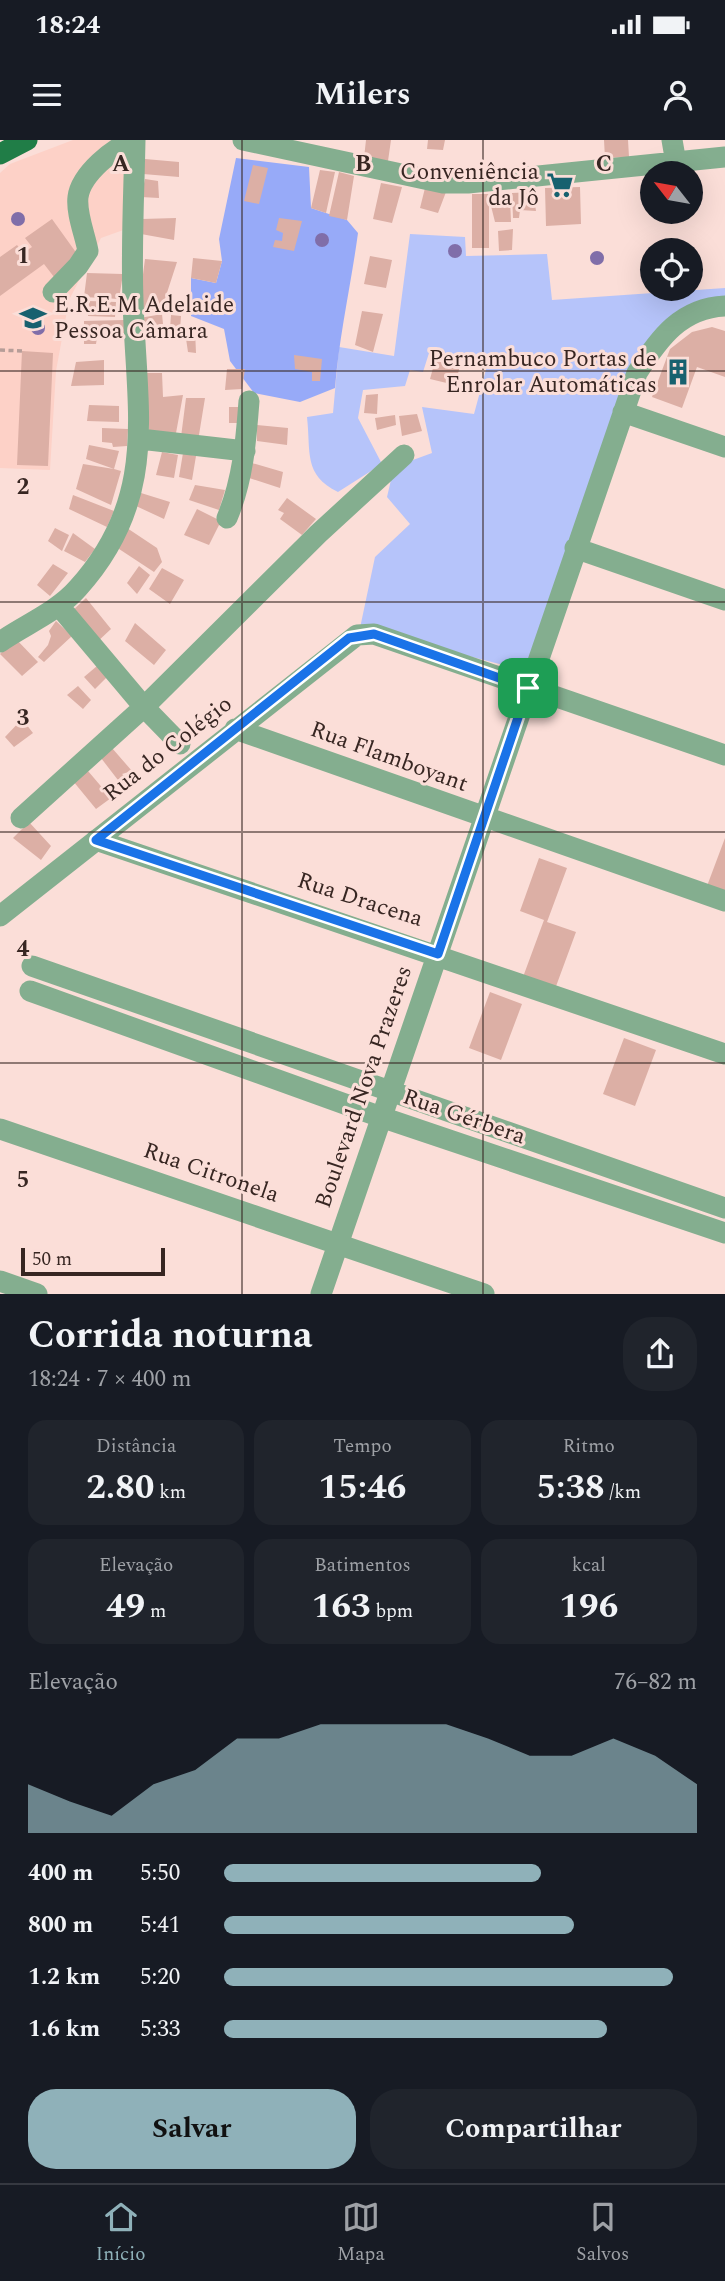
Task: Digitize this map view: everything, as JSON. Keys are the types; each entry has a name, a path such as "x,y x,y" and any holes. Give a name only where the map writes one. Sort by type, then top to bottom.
{"main road":[{"path":"1,155 27,140"}],"street":[{"path":"53,292 89,251 77,200 82,185 112,153 135,140"},
{"path":"0,642 60,606 79,587 116,532 136,477 140,439 132,298 135,140"},
{"path":"243,140 443,183 640,166"},
{"path":"672,140 676,161"},
{"path":"692,161 725,157"},
{"name":"Boulevard Nova Prazeres","path":"321,1294 637,373 659,337 675,321 725,306"},
{"path":"227,518 237,492 245,451 249,401"},
{"path":"623,412 725,447"},
{"path":"140,439 245,451"},
{"path":"21,818 144,708 318,534 404,455"},
{"path":"575,548 725,600"},
{"path":"60,606 144,708 180,744"},
{"name":"Rua do Colégio","path":"0,916 349,638 374,634 528,688"},
{"path":"528,688 725,755"},
{"name":"Rua Flamboyant","path":"235,729 484,819 725,901"},
{"name":"Rua Dracena","path":"96,840 438,954 725,1054"},
{"name":"Rua Gérbera","path":"32,966 725,1208"},
{"name":"Rua Gérbera","path":"30,990 381,1117 725,1233"},
{"name":"Rua Citronela","path":"0,1129 484,1294"},
{"path":"0,1281 37,1294"}],"path":[{"path":"0,350 22,352"}],"shaded area":[{"name":"E.R.E.M Adelaide Pessoa Câmara","path":"73,140 129,140 129,228 101,238 69,300 56,371 50,470 0,468 0,173 10,164"},
{"path":"236,158 309,167 311,208 347,220 358,233 335,388 300,402 254,393 230,361 224,329 191,316 191,278 216,283 222,261 219,239"},
{"path":"410,234 465,237 466,256 547,254 552,300 640,294 640,301 703,301 703,290 725,288 725,306 659,337 526,671 360,628 375,557 410,524 387,497 394,467 432,453 422,407 474,414 487,366 429,353 423,372 410,370 405,386 363,390 358,418 382,464 338,492 319,478 314,470 309,452 307,417 333,413 339,347 394,356"}],"building":[{"path":"366,140 391,140 388,161 364,158"},
{"path":"428,140 445,140 443,150 427,149"},
{"path":"604,140 628,140 629,157 605,158"},
{"path":"145,159 179,162 179,177 143,174"},
{"path":"253,165 268,168 259,204 244,201"},
{"path":"320,170 335,172 326,213 311,208"},
{"path":"339,172 354,176 347,220 329,216"},
{"path":"145,179 158,181 159,198 141,197"},
{"path":"381,183 402,187 392,223 373,219"},
{"path":"580,187 581,224 546,226 545,188"},
{"path":"425,188 446,192 438,213 420,208"},
{"path":"533,192 536,211 520,210 519,218 513,218 512,193"},
{"path":"472,194 489,194 489,248 472,248"},
{"path":"489,198 510,198 511,222 495,222"},
{"path":"176,218 174,240 141,234 142,219"},
{"path":"279,218 302,221 294,251 273,247 275,240 282,241 283,233 276,230"},
{"path":"52,219 80,258 54,277 44,264 0,296 0,257 17,245 23,253 32,247 25,238"},
{"path":"513,229 512,250 499,251 498,231"},
{"path":"370,256 392,260 386,288 364,284"},
{"path":"193,258 222,261 216,283 191,278"},
{"path":"145,259 177,262 161,311 138,313"},
{"path":"87,273 123,274 119,299 84,297"},
{"path":"89,301 116,302 115,317 88,316"},
{"path":"362,311 383,314 373,352 355,345"},
{"path":"162,314 163,324 155,325 155,335 141,335 140,318"},
{"path":"171,315 181,316 180,329 170,329"},
{"path":"124,320 124,333 99,333 99,325 96,344 84,344 84,321"},
{"name":"Pernambuco Portas de Enrolar Automáticas","path":"712,327 725,331 725,377 697,367 682,408 652,397 670,349 692,332"},
{"path":"195,330 196,353 188,352 185,332"},
{"path":"22,351 53,353 48,466 17,465"},
{"path":"294,355 322,359 320,381 312,381 312,372 295,369"},
{"path":"104,360 104,385 71,386 76,362"},
{"path":"435,361 460,366 455,385 430,379"},
{"path":"227,369 245,369 242,389 225,390"},
{"path":"146,373 162,373 163,397 183,395 176,433 149,432"},
{"path":"378,394 377,414 364,413 366,395"},
{"path":"186,398 205,398 198,441 181,437"},
{"path":"89,405 119,406 119,422 87,421"},
{"path":"229,407 240,407 240,423 229,423"},
{"path":"417,414 422,431 402,436 399,416"},
{"path":"395,415 396,425 377,430 375,418"},
{"path":"257,425 288,428 287,445 257,441"},
{"path":"102,428 128,429 127,446 113,447 112,443 102,442"},
{"path":"89,445 119,451 114,469 86,459"},
{"path":"162,452 178,455 174,478 156,475"},
{"path":"183,453 196,456 192,480 179,477"},
{"path":"252,463 283,472 280,488 246,477"},
{"path":"83,464 121,471 111,505 76,489"},
{"path":"195,485 225,490 219,510 189,500"},
{"path":"141,493 170,502 164,519 136,506"},
{"path":"73,495 114,511 107,527 69,509"},
{"path":"287,498 316,519 302,535 280,519 284,513 278,510"},
{"path":"197,509 221,521 209,545 184,535"},
{"path":"55,528 69,535 62,551 48,541"},
{"path":"127,528 157,548 162,562 154,572 116,547"},
{"path":"73,533 95,549 85,562 64,551"},
{"path":"53,564 68,573 50,596 37,585"},
{"path":"139,566 150,575 137,594 127,583"},
{"path":"162,568 184,580 170,604 149,589"},
{"path":"86,598 111,629 96,643 70,613"},
{"path":"56,621 72,636 44,662 38,657 48,645 51,636 49,631"},
{"path":"135,623 166,650 154,665 125,641"},
{"path":"15,638 38,662 22,676 0,654"},
{"path":"97,666 107,677 95,689 84,677"},
{"path":"78,686 91,700 83,709 67,695"},
{"path":"22,719 33,733 14,747 5,737"},
{"path":"112,748 132,771 122,774 128,779 121,784 101,758"},
{"path":"88,771 111,798 96,809 73,781"},
{"path":"29,822 51,846 41,860 13,838"},
{"path":"725,838 725,893 707,886"},
{"path":"539,858 567,868 547,922 576,932 555,989 523,977 544,920 520,911"},
{"path":"490,992 522,1004 501,1060 469,1048"},
{"path":"624,1038 656,1050 635,1106 603,1094"}],"place":[{"name":"Conveniência da Jô","path":"560,185"},
{"name":"E.R.E.M Adelaide Pessoa Câmara","path":"33,318"},
{"name":"Pernambuco Portas de Enrolar Automáticas","path":"678,372"}],"route":[{"path":"374,634 528,688 438,954 96,840 349,638 357,635 374,634"}]}
